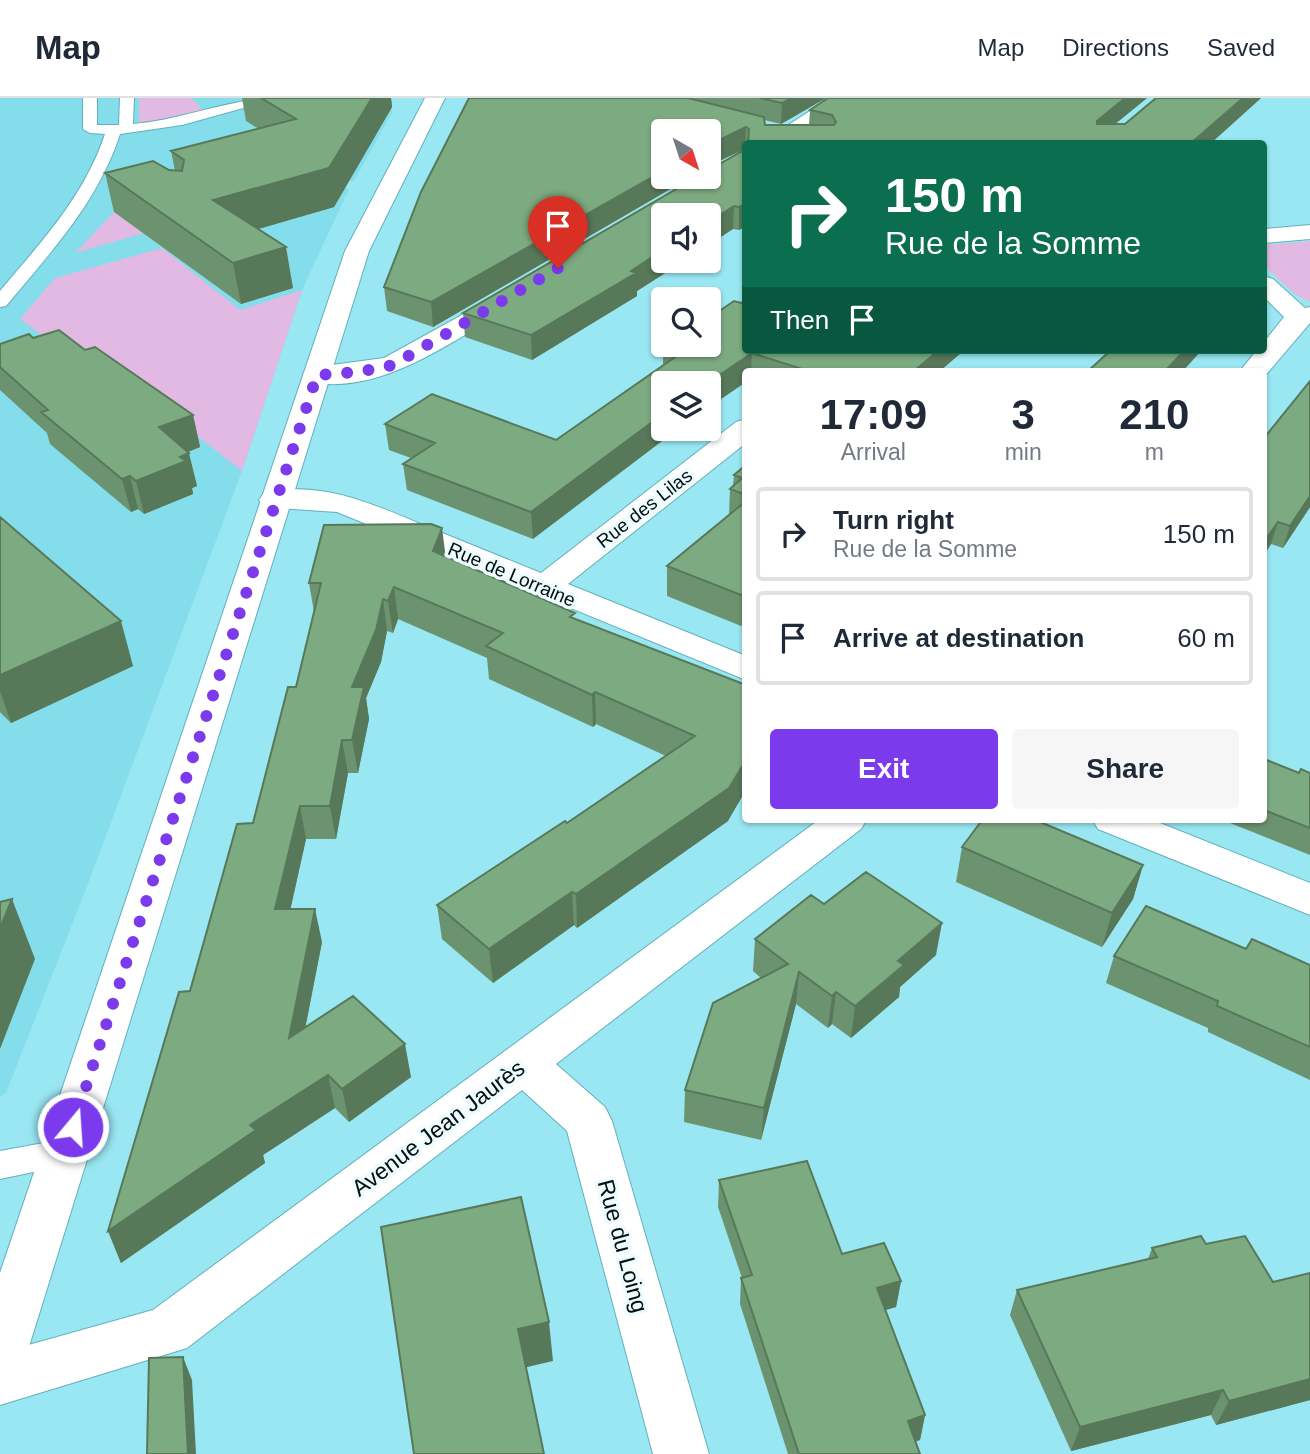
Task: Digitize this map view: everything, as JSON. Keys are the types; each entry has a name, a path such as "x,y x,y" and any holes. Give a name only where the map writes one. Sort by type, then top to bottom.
{"street":[{"path":"0,1353 357,251 435,98"},
{"path":"772,135 844,98"},
{"path":"772,135 805,140"},
{"path":"1267,236 1310,232"},
{"path":"317,375 359,372 393,365 534,282"},
{"path":"1257,368 1305,316 1267,286"},
{"name":"Rue des Lilas","path":"543,587 742,431"},
{"name":"Rue de Lorraine","path":"275,500 345,504 742,667"},
{"name":"Avenue Jean Jaurès","path":"0,1379 168,1331 842,823"},
{"path":"1122,823 1310,900"},
{"name":"Rue du Loing","path":"524,1064 588,1121 681,1454"}],"lane":[{"path":"90,98 90,130 120,131 146,129 272,98"},
{"path":"0,302 64,228 92,187 120,131 127,98"},
{"path":"203,98 218,111"},
{"path":"101,168 122,172"},
{"path":"0,286 18,280"},
{"path":"0,1164 65,1153"}],"shaded area":[{"path":"0,98 376,98 393,111 354,181 349,181 345,188 349,189 302,290 242,471 89,881 6,1093 0,1097"},
{"path":"139,98 192,98 203,110 139,124"},
{"path":"114,212 144,233 75,253"},
{"path":"1310,241 1310,302 1296,295 1267,269 1267,245"},
{"path":"162,248 240,310 302,290 242,471 90,352 72,358 20,319 55,278"}],"building":[{"path":"261,98 372,98 329,168 213,200 286,247 233,263 105,173 153,161 169,170 182,171 184,160 171,151 296,119"},
{"path":"469,98 688,98 764,117 765,125 834,125 836,122 832,115 810,110 828,98 1125,98 1097,121 1097,124 1125,124 1156,98 1243,98 1195,140 748,140 749,129 746,127 721,139 721,119 651,119 651,178 431,302 384,287 421,192"},
{"path":"760,98 791,98 782,103"},
{"path":"742,151 742,206 734,206 721,214 721,203 652,203 676,189 721,189 721,163"},
{"path":"651,204 651,258 631,271 636,273 531,335 463,313"},
{"path":"734,301 742,302 742,354 751,354 721,374 721,371 655,371 675,357 721,357 721,310"},
{"path":"59,330 85,350 95,347 193,415 159,427 189,453 180,457 186,461 136,481 130,476 122,479 41,412 48,410 0,367 0,344 29,334 33,338"},
{"path":"755,354 934,354 918,368 799,368"},
{"path":"1107,354 1181,354 1168,368 1091,368"},
{"path":"651,374 651,423 531,512 403,464 435,443 385,424 432,394 556,440"},
{"path":"1310,381 1310,496 1290,526 1278,522 1267,538 1267,434"},
{"path":"742,468 742,478 734,475"},
{"path":"742,478 742,494 730,489"},
{"path":"742,504 742,595 667,566"},
{"path":"0,517 121,621 0,675"},
{"path":"431,524 442,528 433,551 575,613 570,617 742,683 742,767 729,788 576,894 572,892 489,949 437,905 565,821 567,823 695,736 595,692 592,695 486,646 503,633 394,587 388,601 383,599 376,630 352,687 364,687 352,740 342,740 330,806 300,806 275,909 315,909 289,1038 353,996 405,1044 342,1089 328,1075 250,1125 256,1130 108,1231 179,992 190,991 237,824 253,823 288,687 296,687 321,583 309,583 324,525"},
{"path":"1267,760 1299,773 1301,769 1310,773 1310,828 1267,811"},
{"path":"980,823 1043,823 1143,865 1112,913 962,847"},
{"path":"866,872 942,923 898,961 904,965 855,1006 836,992 832,996 799,972 764,1108 685,1090 713,1003 788,964 755,939 811,895 824,904"},
{"path":"12,899 0,928 0,902"},
{"path":"1146,906 1246,949 1252,939 1310,965 1310,1047 1217,1006 1218,1001 1114,956"},
{"path":"807,1161 842,1254 884,1243 901,1281 877,1288 925,1415 908,1421 920,1454 799,1454 741,1278 752,1275 719,1180"},
{"path":"521,1197 549,1322 518,1329 544,1454 414,1454 381,1227"},
{"path":"1201,1236 1206,1244 1245,1236 1273,1282 1310,1273 1310,1379 1229,1401 1223,1390 1080,1427 1017,1290 1157,1257 1152,1248"},
{"path":"183,1357 188,1454 147,1454 149,1358"}],"route":[{"path":"73,1127 317,375 359,372 393,365 558,268"}]}
